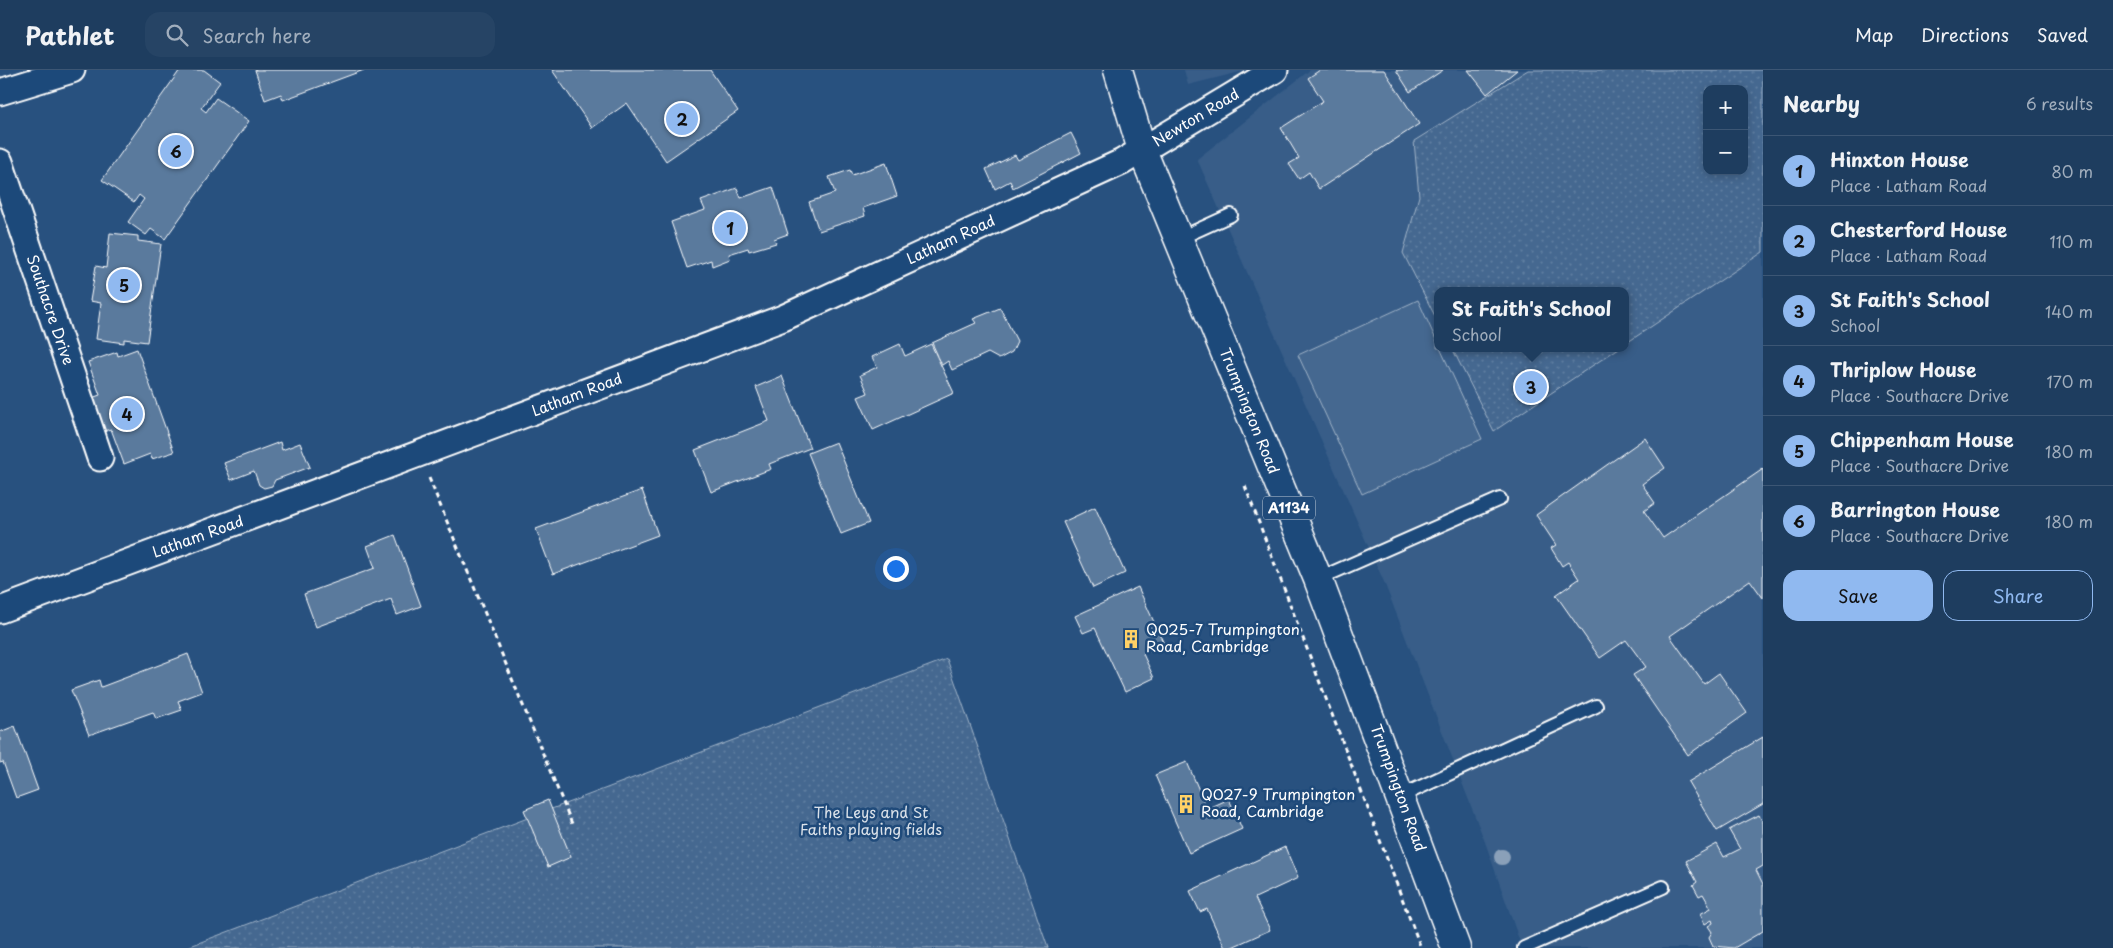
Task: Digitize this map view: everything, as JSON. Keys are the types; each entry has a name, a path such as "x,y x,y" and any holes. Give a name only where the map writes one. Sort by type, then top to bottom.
{"main road":[{"name":"Trumpington Road","path":"1118,70 1142,150 1318,579 1402,796 1456,948"}],"street":[{"path":"0,92 72,70"},
{"name":"Newton Road","path":"1142,150 1275,70"},
{"name":"Latham Road","path":"0,610 783,318 1122,162 1142,150"},
{"name":"Southacre Drive","path":"0,162 100,458"}],"lane":[{"path":"1178,239 1231,215"},
{"path":"1318,579 1500,499"},
{"path":"1402,796 1596,706"},
{"path":"1524,948 1663,887"}],"path":[{"path":"419,455 572,824"},
{"path":"1242,476 1421,948"}],"shaded area":[{"path":"1184,70 1248,70 1188,85"},
{"path":"1310,70 1763,70 1763,948 1522,948 1485,842 1384,582 1197,159"}],"green space":[{"path":"1528,70 1763,70 1763,252 1629,341 1629,287 1434,287 1434,314 1403,253 1419,196 1414,141"},
{"path":"1418,300 1434,335 1434,352 1442,352 1482,439 1362,494 1298,355"},
{"path":"1454,352 1613,352 1494,431"},
{"name":"The Leys and St Faiths playing fields","path":"947,659 1048,948 185,948"}],"building":[{"path":"180,70 204,70 220,82 201,108 206,112 216,98 249,121 165,239 151,229 146,235 128,222 144,199 139,195 134,202 102,180"},
{"path":"255,70 364,70 283,100 281,94 265,100"},
{"path":"552,70 710,70 738,111 666,161 627,103 592,128"},
{"path":"1320,70 1384,70 1419,124 1319,189 1309,172 1299,179 1289,164 1299,158 1281,128 1323,101 1308,78"},
{"path":"1396,70 1443,70 1410,92"},
{"path":"1468,70 1517,70 1487,94"},
{"path":"1071,133 1081,153 1013,188 1010,181 995,189 986,169 1015,155 1018,160"},
{"path":"886,163 897,196 863,208 865,216 819,231 809,202 835,193 829,177 850,170 852,175"},
{"path":"773,187 788,234 774,239 776,243 749,251 748,248 729,254 730,259 712,266 711,260 687,268 671,222 705,210 701,201 737,188 741,198"},
{"path":"110,233 138,236 138,241 161,244 147,342 124,339 124,343 96,339 101,303 90,301 96,266 106,268"},
{"path":"1000,308 1017,341 1012,352 999,359 988,353 952,370 948,361 942,365 932,343 976,323 973,319"},
{"path":"900,344 905,356 931,344 954,393 873,430 858,397 868,393 860,375 877,367 872,357"},
{"path":"137,349 174,452 152,459 150,454 124,464 111,429 100,432 89,399 100,395 88,362 117,352 118,356"},
{"path":"782,376 810,448 769,464 771,469 711,492 695,450 769,421 756,387"},
{"path":"1645,438 1665,468 1642,484 1655,503 1644,511 1663,538 1763,469 1763,598 1750,580 1670,636 1704,684 1719,673 1747,713 1688,755 1633,675 1646,667 1626,640 1600,658 1556,595 1579,579 1568,562 1562,566 1551,548 1556,545 1536,515"},
{"path":"280,442 282,450 300,443 310,467 275,480 272,486 264,488 259,485 254,471 231,480 224,463"},
{"path":"836,442 869,523 841,534 808,453"},
{"path":"642,490 658,535 553,574 536,529"},
{"path":"1095,507 1125,573 1093,588 1063,522"},
{"path":"395,535 421,606 397,615 391,599 316,627 304,594 375,568 367,546"},
{"name":"Q025-7 Trumpington Road, Cambridge","path":"1138,587 1164,644 1143,654 1154,678 1125,692 1095,628 1083,633 1075,616"},
{"path":"188,654 202,692 178,701 182,710 156,719 153,712 89,735 71,690 99,680 101,687"},
{"path":"15,726 38,790 16,798 3,762 0,763 0,732"},
{"path":"1763,737 1763,804 1717,831 1688,782"},
{"name":"Q027-9 Trumpington Road, Cambridge","path":"1187,762 1207,809 1229,799 1242,829 1189,853 1155,775"},
{"path":"548,800 571,857 548,867 524,810"},
{"path":"1759,815 1763,823 1763,866 1756,870 1763,884 1763,931 1734,948 1713,946 1709,937 1712,932 1708,926 1713,923 1712,920 1705,924 1700,914 1711,908 1703,894 1699,896 1693,885 1697,882 1686,861 1717,844 1724,857 1740,849 1729,830"},
{"path":"1285,847 1298,878 1255,898 1270,930 1230,948 1225,948 1207,909 1200,912 1190,891"}],"place":[{"name":"Chesterford House","path":"682,119"},
{"name":"Barrington House","path":"176,151"},
{"name":"Hinxton House","path":"730,228"},
{"name":"Chippenham House","path":"124,285"},
{"name":"St Faith's School","path":"1531,387"},
{"name":"Thriplow House","path":"127,414"},
{"name":"Q025-7 Trumpington Road, Cambridge","path":"1131,639"},
{"name":"Q027-9 Trumpington Road, Cambridge","path":"1186,804"}]}
